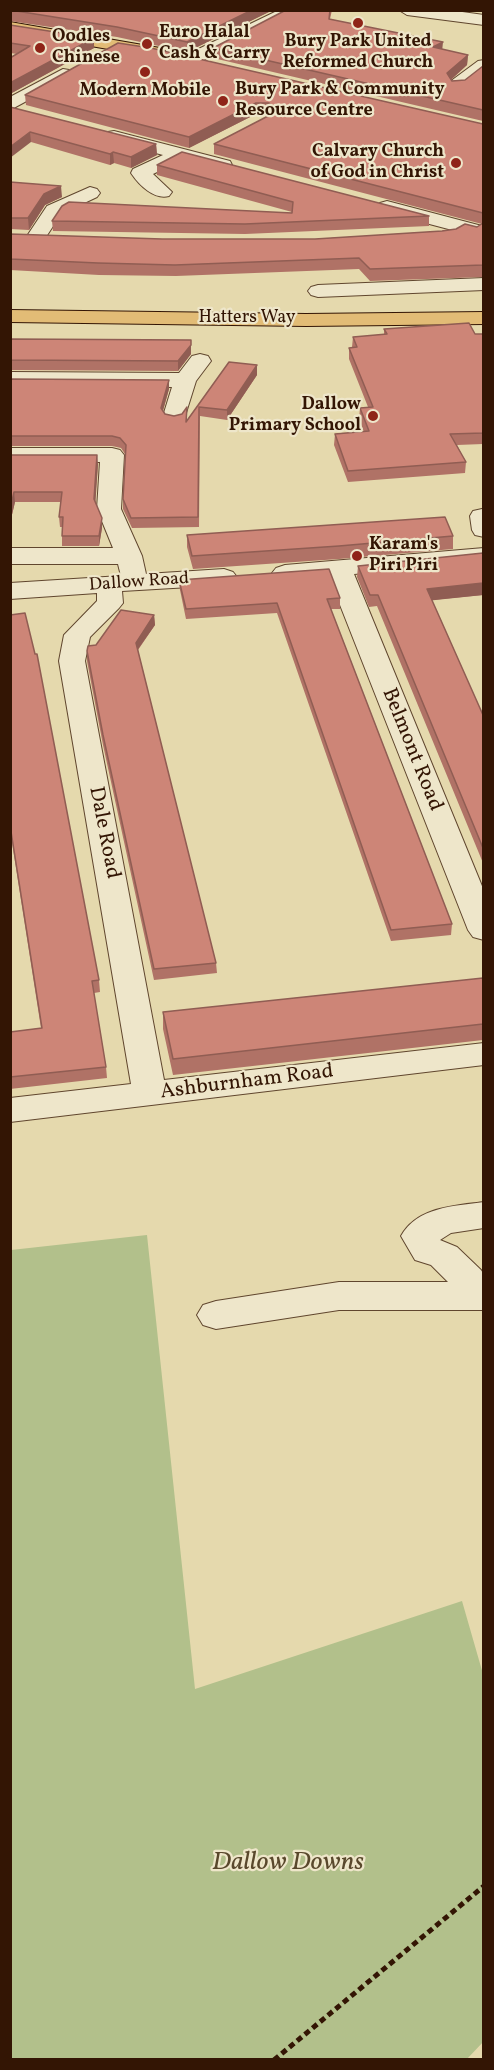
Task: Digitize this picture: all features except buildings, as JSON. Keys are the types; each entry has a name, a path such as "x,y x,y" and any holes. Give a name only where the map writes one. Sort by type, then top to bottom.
{"main road":[{"path":"10,27 116,44 222,67"},
{"name":"Hatters Way","path":"10,316 295,320 483,318"}],"street":[{"path":"190,60 293,10"},
{"path":"407,10 444,13 483,20"},
{"path":"96,56 116,44"},
{"path":"457,85 483,65"},
{"path":"10,107 75,67"},
{"path":"10,107 32,115"},
{"path":"98,132 238,168"},
{"path":"162,192 140,173 212,146"},
{"path":"59,240 27,238 54,210 90,193"},
{"path":"374,204 479,229"},
{"path":"422,236 479,229"},
{"path":"418,270 433,288"},
{"path":"318,291 433,288 483,284"},
{"path":"174,416 185,380 200,361"},
{"path":"10,379 185,380"},
{"path":"10,455 112,455 121,489 108,509 129,556 122,584"},
{"name":"Dallow Road","path":"10,591 339,569 483,555"},
{"path":"10,556 129,556"},
{"name":"Belmont Road","path":"339,569 483,930"},
{"name":"Dale Road","path":"122,584 110,603 77,635 72,661 150,1094"},
{"name":"Ashburnham Road","path":"10,1110 483,1054"},
{"path":"470,1285 444,1256 428,1251 419,1236 442,1221 483,1215"},
{"path":"216,1315 339,1296 470,1285"}],"path":[{"path":"274,2060 483,1886"}],"green space":[{"name":"Dallow Downs","path":"147,1235 195,1689 462,1601 483,1674 484,2041 467,2059 11,2059 11,1250"}],"place":[{"name":"Bury Park United Reformed Church","path":"358,23"},
{"name":"Euro Halal Cash & Carry","path":"147,44"},
{"name":"Oodles Chinese","path":"40,48"},
{"name":"Modern Mobile","path":"145,72"},
{"name":"Bury Park & Community Resource Centre","path":"223,101"},
{"name":"Calvary Church of God in Christ","path":"456,163"},
{"name":"Dallow Primary School","path":"373,416"},
{"name":"Karam's Piri Piri","path":"357,556"}]}
